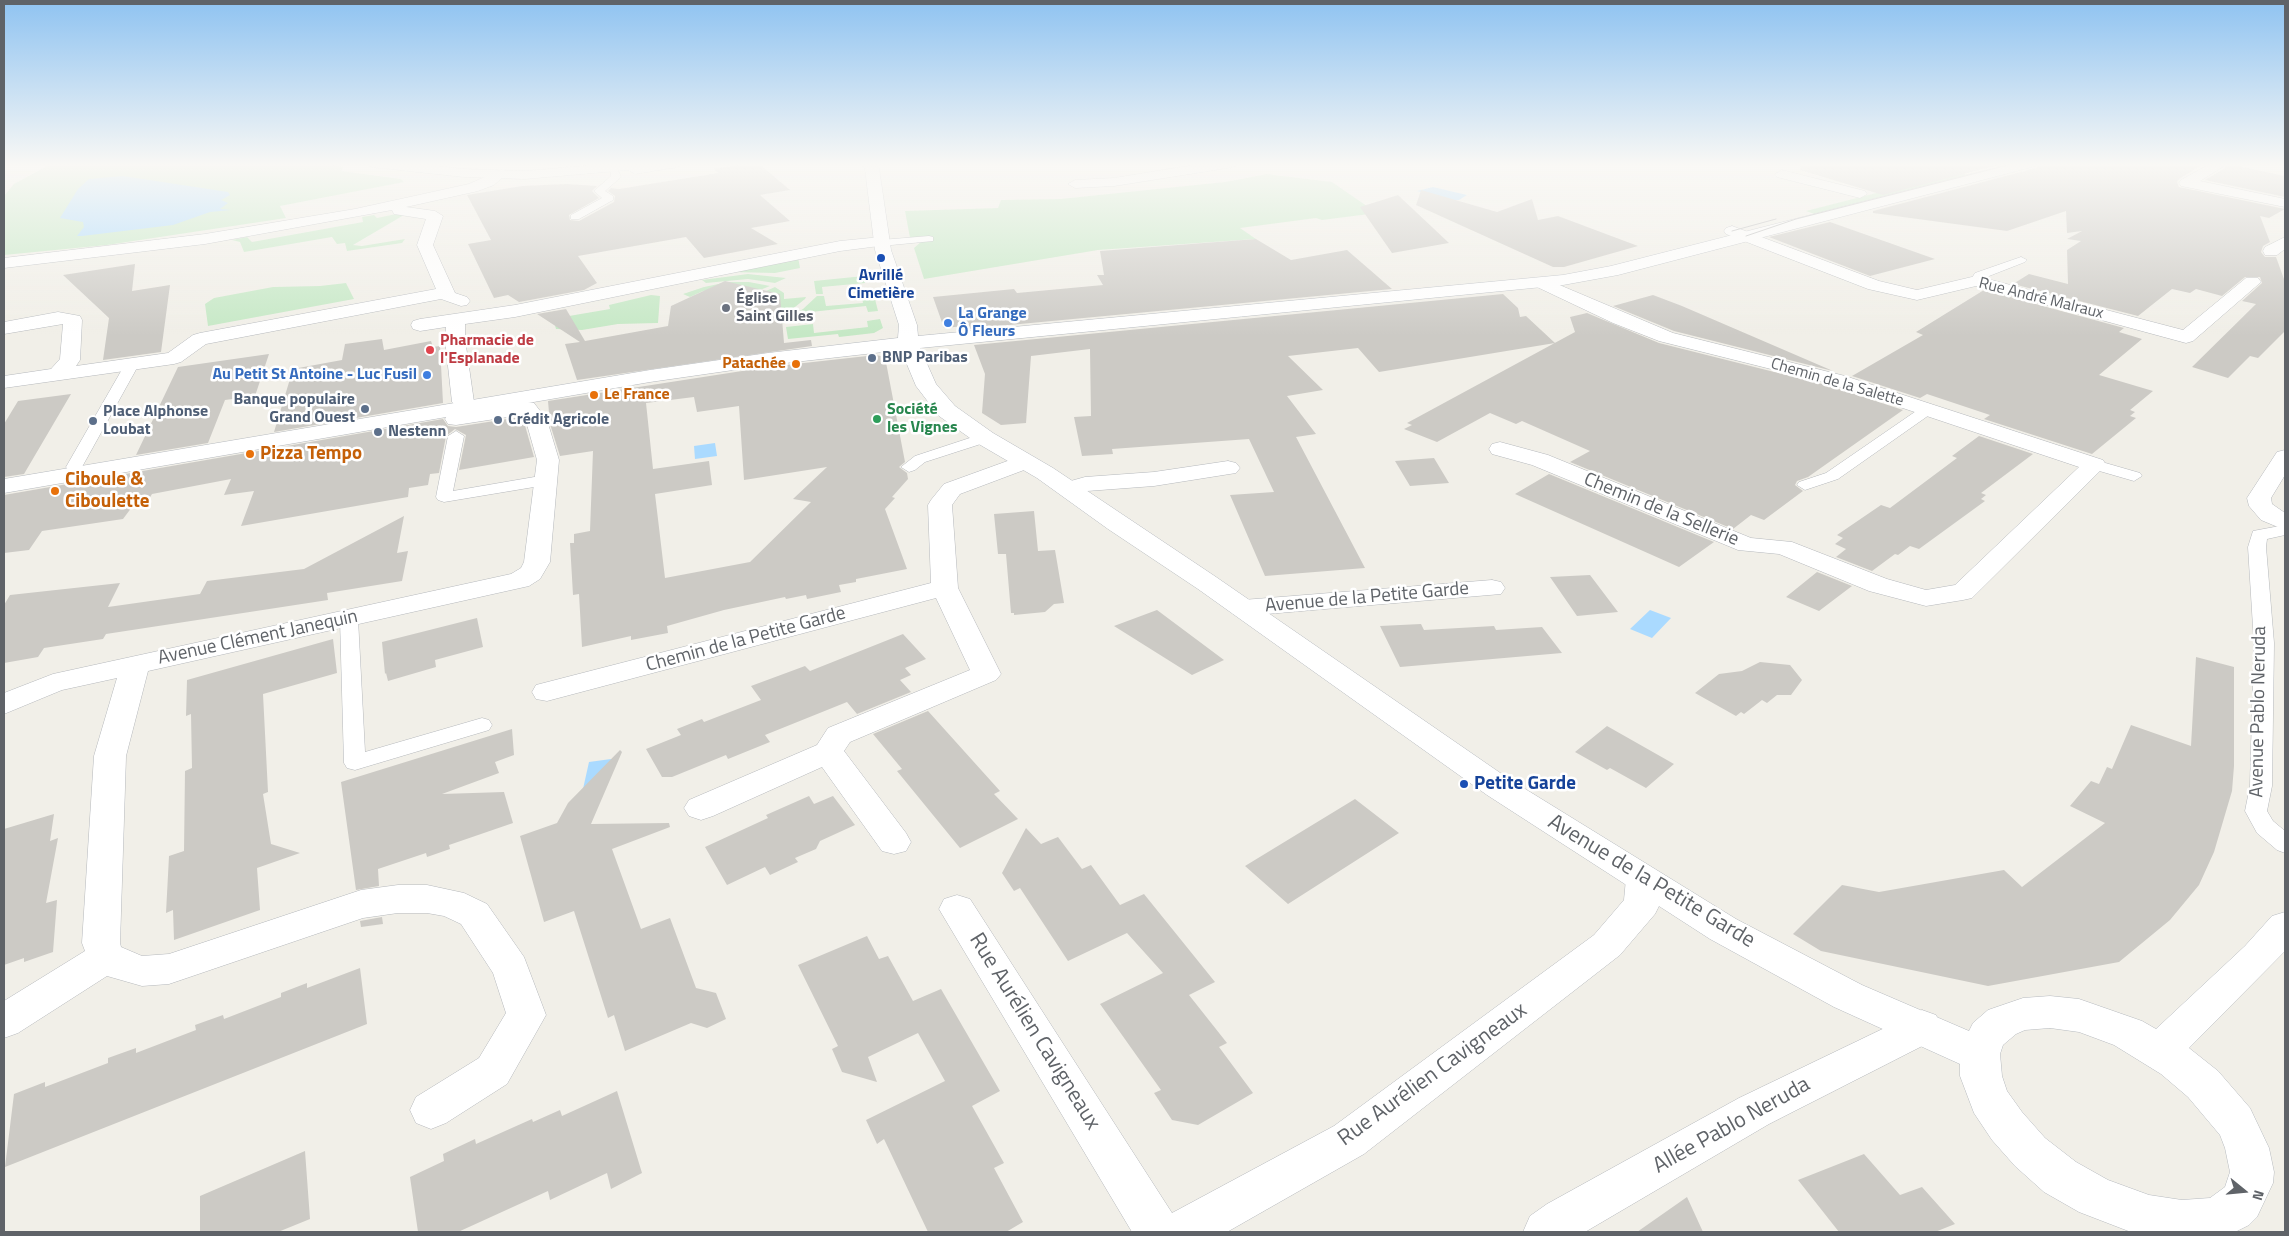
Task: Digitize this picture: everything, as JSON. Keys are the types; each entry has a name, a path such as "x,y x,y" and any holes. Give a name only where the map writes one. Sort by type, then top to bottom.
{"street":[{"path":"4,263 216,237 310,221"},
{"path":"434,221 426,245 446,293 448,296 475,306 477,317"},
{"name":"Avenue de la Petite Garde","path":"878,221 881,243 908,325 908,340 926,386 948,411 985,438 1068,489 1243,608 1498,787 1724,929 1848,996 1980,1054"},
{"path":"908,340 1543,283 1612,271 1739,233 1762,221"},
{"path":"4,486 458,417 680,364 1513,280 1572,270 1790,221"},
{"name":"Rue André Malraux","path":"1739,233 1874,285 1917,295 1976,281 2186,337 2252,282"},
{"path":"420,325 456,321 840,246 881,243"},
{"name":"Chemin de la Salette","path":"1543,283 1620,319 1666,337 1838,380 2095,465"},
{"path":"4,382 131,366 174,358 200,339 446,293"},
{"path":"4,328 58,318 73,320 70,360 56,376"},
{"path":"456,321 458,417"},
{"path":"4,478 74,467 526,408 536,420 548,460 546,480"},
{"name":"Chemin de la Sellerie","path":"1500,450 1540,460 1746,545 1783,547 1878,585 1926,598 1963,592 2095,465"},
{"path":"2285,457 2259,498 2261,506 2270,515 2285,523"},
{"path":"701,808 828,752 839,736 986,674 945,588 940,505 952,489 1024,462"},
{"path":"1068,489 1085,484 1154,479 1228,468"},
{"name":"Avenue Clément Janequin","path":"4,704 52,683 515,582 531,573 538,562 546,480"},
{"name":"Chemin de la Petite Garde","path":"546,692 945,588"},
{"name":"Avenue de la Petite Garde","path":"1243,608 1492,588"},
{"path":"135,664 110,756 100,943 106,957 120,965 142,971 169,969 361,904 398,899 427,899 452,903 474,914 511,968 526,1015 493,1071 431,1110"},
{"path":"828,752 894,842"},
{"name":"Rue Aurélien Cavigneaux","path":"1183,1232 1349,1140 1607,945 1642,904 1644,879"},
{"name":"Rue Aurélien Cavigneaux","path":"957,909 1158,1232"},
{"path":"2160,1051 2258,957 2285,926"},
{"path":"4,1021 106,957"},
{"path":"2042,1012 2064,1014 2096,1021 2128,1033 2160,1051 2203,1084 2226,1109 2242,1135 2250,1160 2251,1183 2242,1202 2203,1227 2167,1221 2113,1205 2078,1188 2045,1165 2018,1140 1989,1100 1981,1076 1980,1054 1987,1036 2002,1022 2023,1014 2042,1012"},
{"name":"Allée Pablo Neruda","path":"1546,1232 1563,1220 1754,1111 1922,1027"}],"lane":[{"path":"881,243 929,239"},
{"path":"1976,281 1979,276 2021,260"},
{"path":"74,467 131,366"},
{"path":"1805,485 1832,476 1927,410"},
{"path":"458,417 444,497 546,480"},
{"path":"909,467 920,459 985,438"},
{"name":"Chemin de la Salette","path":"2095,465 2134,476"},
{"name":"Avenue Pablo Neruda","path":"2285,530 2259,535 2257,548 2264,644 2261,786 2256,811 2265,827 2285,844"},
{"path":"349,619 355,763 482,725"}],"green space":[{"path":"4,221 268,221 107,245 4,255"},
{"path":"394,221 353,245 362,246 405,239 402,243 347,251 345,243 337,244 332,237 244,252 240,242 232,240 247,237 252,242 363,222"},
{"path":"907,221 1296,221 1240,228 1256,239 1098,250 924,279 914,248 922,241 910,238"},
{"path":"798,257 800,268 775,273 731,272"},
{"path":"748,274 786,278 775,283 748,279 706,283 702,280"},
{"path":"864,276 865,283 822,287 823,294 816,294 814,281"},
{"path":"728,282 749,282 770,286 760,290 748,287 703,291 690,297 683,294 704,287"},
{"path":"346,283 354,299 208,326 205,304 214,298 273,287 320,286"},
{"path":"775,287 784,293 784,299 806,297 795,307 756,326 766,291"},
{"path":"651,295 660,296 658,323 618,324 582,330 556,329 552,315 569,316 610,309 609,305"},
{"path":"874,295 878,311 868,312 866,306 811,312 812,320 776,324 803,309 817,296 824,296 826,306 863,303 862,297"},
{"path":"880,319 883,328 874,333 839,337 838,334 788,339 786,327 813,324 814,333 868,327 867,321"}],"water":[{"path":"75,221 185,221 173,225 77,236 84,227 83,222"},
{"path":"715,443 717,456 695,459 694,446"},
{"path":"1650,610 1671,618 1652,638 1630,629"},
{"path":"611,759 606,786 583,789 589,762"}],"building":[{"path":"481,221 790,221 751,228 778,244 704,258 686,237 578,256 597,283 584,290 519,302 508,295 494,298 468,244 491,240"},
{"path":"1370,221 1425,221 1449,243 1392,253"},
{"path":"1451,221 1570,221 1638,246 1564,267 1553,267"},
{"path":"1930,221 2037,221 2007,231"},
{"path":"2066,221 2262,221 2270,242 2263,246 2261,252 2265,257 2276,257 2285,278 2285,331 2258,358 2250,356 2228,378 2192,367 2256,304 2242,301 2262,283 2260,277 2245,277 2222,296 2196,289 2190,293 2172,289 2138,316 2013,284 2029,274 2068,284 2067,250 2081,241 2067,239 2082,231 2067,233"},
{"path":"1830,222 1935,259 1870,276 1769,237"},
{"path":"1256,239 1291,260 1347,250 1392,289 967,329 965,326 944,328 933,297 1014,289 1017,293 1103,285 1097,275 1104,275 1100,251"},
{"path":"135,264 132,291 170,285 161,352 103,360 109,318 63,275"},
{"path":"725,281 780,294 784,343 811,340 812,346 577,380 565,344 580,342 537,314 566,309 585,341 668,326 671,306"},
{"path":"1984,290 2124,328 2119,332 2142,339 2099,375 2153,391 2130,410 2135,412 2130,416 2136,418 2092,454 1984,419 1990,415 1927,394 1920,398 1852,376 1923,335 1916,332"},
{"path":"1503,294 1518,308 1520,317 1526,316 1555,343 1379,372 1358,348 1288,356 1323,390 1287,396 1316,434 1296,437 1365,568 1265,576 1230,495 1274,492 1249,439 1112,449 1113,454 1082,456 1074,417 1091,416 1090,349 1031,356 1026,423 1001,425 982,413 985,374 974,345"},
{"path":"1653,295 1833,371 1674,331 1613,306"},
{"path":"1587,313 1659,343 1830,386 1903,410 1808,477 1797,481 1795,485 1803,491 1764,520 1751,515 1733,529 1570,462 1590,451 1522,421 1516,424 1490,413 1437,442 1404,429 1412,425 1407,423 1575,332 1570,317"},
{"path":"382,339 384,350 431,341 433,347 440,346 443,403 274,432 293,369 342,360 345,344"},
{"path":"269,354 255,396 225,400 208,443 136,455 178,367"},
{"path":"876,355 885,357 905,462 899,467 907,473 908,479 892,497 895,498 885,509 907,569 856,579 856,582 839,585 841,592 807,599 806,595 786,599 785,597 724,610 667,626 668,633 631,640 631,636 582,647 579,594 573,595 570,543 574,543 574,534 590,531 593,451 560,456 550,424 548,401 768,367","holes":["694,397 697,412 739,406 744,480 827,467 793,499 811,502 750,562 665,578 655,494 712,485 709,461 653,469 646,403"]},
{"path":"71,394 24,474 4,477 4,424 18,401"},
{"path":"520,417 524,422 534,457 459,470 466,435 455,429 446,436 439,473 430,474 428,485 409,488 408,497 241,526 254,491 224,495 231,479 152,494 147,502 135,503 123,519 42,531 29,550 4,553 4,495 443,419 448,426 456,427"},
{"path":"1979,436 2033,454 1981,493 1986,495 1981,499 1985,501 1919,549 1910,546 1898,555 1895,554 1872,571 1836,557 1846,549 1835,544 1843,538 1837,535 1881,505 1890,508 1957,458 1952,456"},
{"path":"1434,458 1449,483 1410,486 1395,461"},
{"path":"1549,474 1714,542 1679,567 1515,494"},
{"path":"1034,511 1038,551 1055,550 1064,603 1054,604 1045,612 1014,615 1014,613 1011,613 1006,554 998,554 994,514"},
{"path":"404,516 397,553 408,551 402,581 327,593 328,600 106,634 103,639 44,648 38,657 4,663 4,605 10,595 120,583 108,607 200,594 207,581 304,569"},
{"path":"1817,572 1852,586 1819,611 1786,597"},
{"path":"1590,575 1618,612 1577,616 1550,577"},
{"path":"1157,610 1224,660 1192,675 1114,626"},
{"path":"477,618 483,647 435,660 436,667 388,681 385,674 382,642"},
{"path":"1421,624 1424,630 1494,626 1496,630 1542,627 1562,653 1400,667 1380,626"},
{"path":"903,634 926,659 905,668 911,675 900,680 911,692 857,714 847,702 765,735 770,742 728,759 726,755 672,777 662,777 646,749 681,735 677,729 702,719 704,722 761,700 751,686 805,666 810,671"},
{"path":"333,639 337,673 263,694 268,792 263,794 271,844 300,853 257,868 260,910 174,940 173,910 166,913 169,856 184,851 185,771 192,768 191,714 186,716 187,680"},
{"path":"2196,657 2234,667 2234,766 2232,791 2214,852 2199,885 2170,920 2119,962 1988,986 1821,951 1793,934 1842,885 1879,892 2004,870 2022,887 2105,823 2070,806 2091,781 2099,784 2107,767 2112,769 2131,725 2191,746"},
{"path":"1760,662 1790,665 1802,680 1791,695 1777,695 1767,703 1762,700 1744,714 1741,712 1736,716 1695,693 1719,674 1742,671"},
{"path":"928,711 1000,791 994,794 1018,819 960,848 897,771 902,769 873,734"},
{"path":"1607,726 1674,764 1646,788 1610,768 1607,770 1575,752"},
{"path":"512,729 514,755 495,762 499,773 442,794 504,792 513,823 449,845 450,849 427,857 426,853 378,869 379,886 356,890 341,782"},
{"path":"620,750 622,752 591,824 669,823 670,827 612,849 641,929 670,918 696,988 716,993 726,1019 707,1028 691,1023 625,1051 614,1015 608,1018 574,911 544,922 520,836 557,823 568,803"},
{"path":"809,796 814,804 833,796 855,825 820,841 816,849 795,858 798,862 770,875 765,867 727,885 705,847 768,818 766,815"},
{"path":"1355,799 1399,833 1288,904 1245,866"},
{"path":"54,814 50,841 58,838 46,903 57,900 53,952 24,962 24,958 4,965 4,829"},
{"path":"1026,828 1041,844 1058,837 1082,869 1091,865 1120,905 1144,894 1215,982 1189,995 1227,1043 1219,1047 1253,1093 1198,1125 1172,1120 1154,1093 1161,1090 1100,1004 1163,973 1127,933 1068,961 1020,888 1014,891 1002,873"},
{"path":"382,917 383,924 361,927 360,921"},
{"path":"867,936 879,959 888,956 913,1001 941,989 1000,1091 972,1106 1004,1163 994,1168 1023,1222 1006,1232 928,1232 884,1139 877,1144 866,1120 945,1081 918,1033 868,1057 877,1082 842,1072 832,1049 838,1046 798,965"},
{"path":"360,968 367,1024 5,1167 14,1094 45,1082 45,1087 108,1063 108,1058 136,1048 136,1053 196,1030 195,1025 223,1015 224,1019 281,997 281,993 307,983 307,988"},
{"path":"617,1091 642,1173 611,1189 607,1173 550,1200 548,1191 458,1232 418,1232 410,1177 444,1161 443,1154 475,1139 476,1144 532,1119 533,1122 560,1110 562,1116"},
{"path":"305,1151 310,1219 278,1232 200,1232 200,1196"},
{"path":"1864,1154 1900,1195 1922,1187 1955,1224 1935,1232 1839,1232 1798,1180"},
{"path":"1687,1197 1703,1232 1637,1232"}],"tram line":[{"path":"1732,231 1770,221"},
{"path":"1746,236 1791,221"}],"place":[{"name":"Avrillé Cimetière","path":"881,258"},
{"name":"Église Saint Gilles","path":"726,308"},
{"name":"La Grange Ô Fleurs","path":"948,323"},
{"name":"Pharmacie de l'Esplanade","path":"430,350"},
{"name":"BNP Paribas","path":"872,358"},
{"name":"Patachée","path":"796,364"},
{"name":"Au Petit St Antoine - Luc Fusil","path":"427,375"},
{"name":"Le France","path":"594,395"},
{"name":"Banque populaire Grand Ouest","path":"365,409"},
{"name":"Société les Vignes","path":"877,419"},
{"name":"Crédit Agricole","path":"498,420"},
{"name":"Place Alphonse Loubat","path":"93,421"},
{"name":"Nestenn","path":"378,432"},
{"name":"Pizza Tempo","path":"250,454"},
{"name":"Ciboule & Ciboulette","path":"55,491"},
{"name":"Petite Garde","path":"1464,784"}]}
